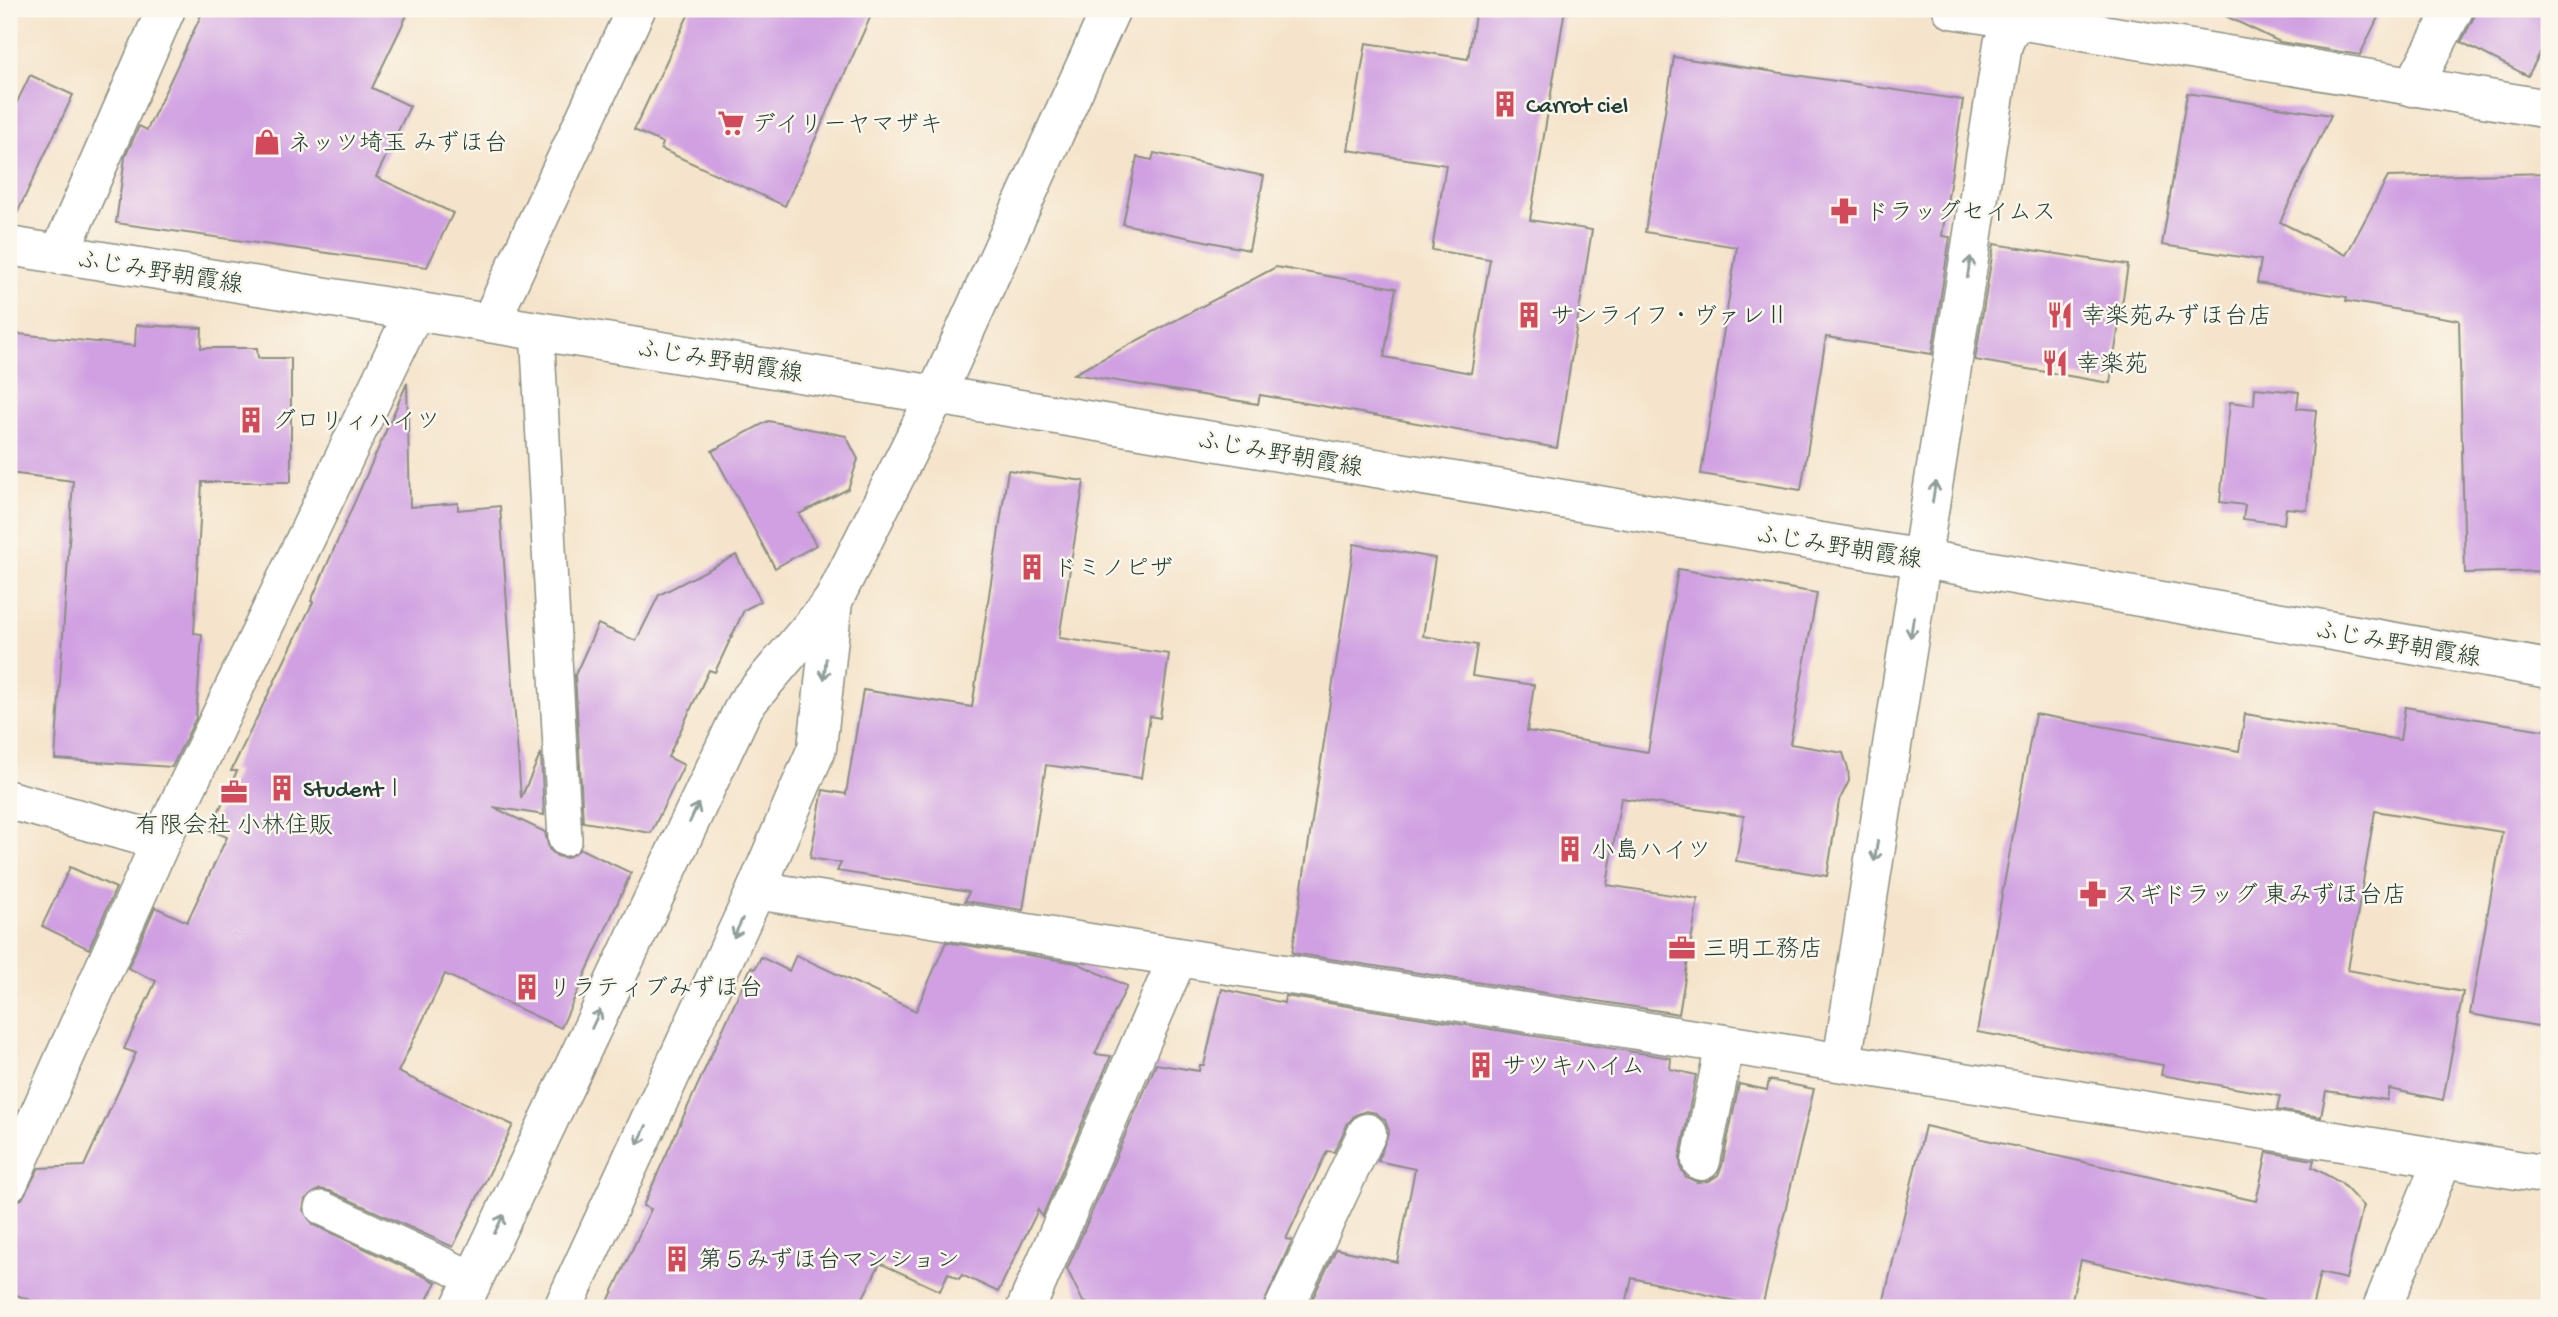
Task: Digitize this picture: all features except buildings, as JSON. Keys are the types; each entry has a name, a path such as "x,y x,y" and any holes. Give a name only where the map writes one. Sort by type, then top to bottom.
{"street":[{"path":"59,255 166,9"},
{"path":"490,323 636,9"},
{"path":"467,1293 745,705 833,601 936,395 1111,9"},
{"path":"1952,9 2018,14 2413,87 2549,109"},
{"path":"2413,87 2454,9"},
{"path":"1842,1062 2003,44 2018,14"},
{"name":"ふじみ野朝霞線","path":"9,246 936,395 1923,559 2549,669"},
{"path":"9,1182 161,841 414,312"},
{"path":"563,1308 756,890 817,748 833,601"},
{"path":"9,800 161,841"},
{"path":"756,890 2549,1175"},
{"path":"1026,1308 1178,957"},
{"path":"1700,1161 1725,1044"},
{"path":"1284,1308 1367,1133"},
{"path":"2382,1308 2443,1158"}],"lane":[{"path":"537,330 565,839"},
{"path":"322,1208 467,1293"}],"place":[{"name":"Carrot ciel","path":"1505,104"},
{"name":"デイリーヤマザキ","path":"731,123"},
{"name":"ネッツ埼玉 みずほ台","path":"267,142"},
{"name":"ドラッグセイムス","path":"1844,211"},
{"name":"サンライフ・ヴァレⅡ","path":"1529,315"},
{"name":"幸楽苑みずほ台店","path":"2060,315"},
{"name":"幸楽苑","path":"2055,363"},
{"name":"グロリィハイツ","path":"251,420"},
{"name":"ドミノピザ","path":"1032,567"},
{"name":"StudentⅠ","path":"282,788"},
{"name":"有限会社 小林住販","path":"234,792"},
{"name":"小島ハイツ","path":"1570,849"},
{"name":"スギドラッグ 東みずほ台店","path":"2093,894"},
{"name":"三明工務店","path":"1682,948"},
{"name":"リラティブみずほ台","path":"527,987"},
{"name":"サツキハイム","path":"1481,1065"},
{"name":"第５みずほ台マンション","path":"677,1259"}]}
